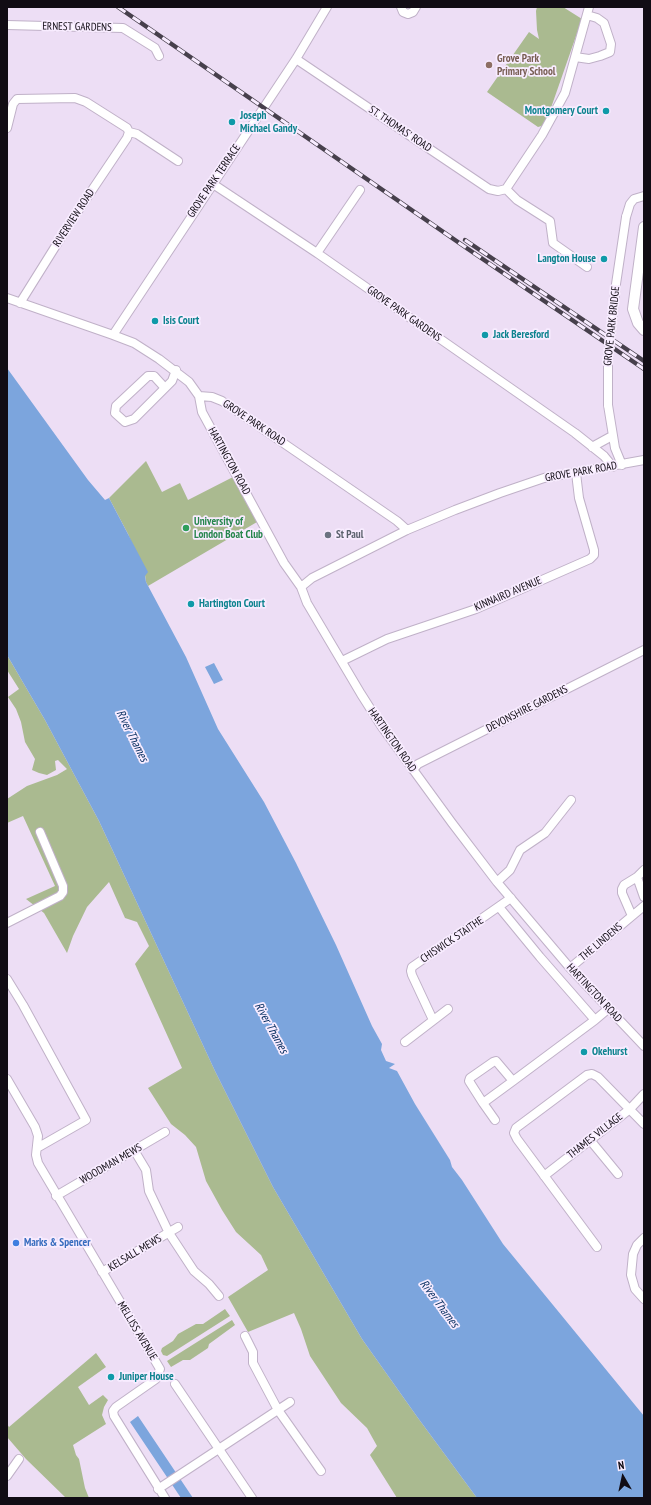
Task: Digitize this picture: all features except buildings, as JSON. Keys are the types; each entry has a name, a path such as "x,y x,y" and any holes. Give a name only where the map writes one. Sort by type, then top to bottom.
{"street":[{"name":"GROVE PARK TERRACE","path":"113,335 296,59 328,7"},
{"path":"401,7 403,12 408,14 413,12 416,7"},
{"path":"575,57 590,59 610,52 611,44 604,23 588,11 575,57 565,93 542,135 506,189 517,200 550,221 553,243 588,267"},
{"name":"ERNEST GARDENS","path":"7,25 122,28 155,48 159,56"},
{"name":"ST. THOMAS' ROAD","path":"296,59 489,189 498,191 506,189"},
{"path":"7,128 13,104 17,99 75,98 92,106 127,128 129,132 137,134 178,161"},
{"name":"RIVERVIEW ROAD","path":"20,303 70,223 127,138 129,132"},
{"name":"GROVE PARK GARDENS","path":"213,184 317,253 575,433 604,456 613,467"},
{"path":"317,253 360,190"},
{"name":"GROVE PARK BRIDGE","path":"622,465 614,448 612,436 608,405 608,360 616,284 626,217 630,204 634,200 644,196"},
{"path":"644,227 634,309 638,324 644,330"},
{"path":"7,298 113,335 142,347 187,379 199,396"},
{"path":"165,388 154,376 148,376 116,406 115,413 125,422 134,419 165,388 172,381 176,370"},
{"name":"GROVE PARK ROAD","path":"199,396 212,397 222,401 397,521 407,530"},
{"name":"HARTINGTON ROAD","path":"199,396 202,412 284,563 301,587 307,603 372,711 452,824 497,882 570,968 644,1046"},
{"path":"592,447 612,436"},
{"name":"GROVE PARK ROAD","path":"301,587 312,578 407,530 455,510 544,478 613,467 644,460"},
{"name":"KINNAIRD AVENUE","path":"342,661 387,638 476,608 590,559 594,555 594,550 579,498 576,473"},
{"name":"DEVONSHIRE GARDENS","path":"413,770 418,764 644,650"},
{"path":"497,882 510,870 520,850 545,833 571,800"},
{"path":"7,923 60,896 63,892 63,886 40,832"},
{"name":"THE LINDENS","path":"632,916 622,893 622,888 644,870"},
{"path":"637,877 644,897"},
{"name":"CHISWICK STAITHE","path":"433,1020 412,975 412,967 499,908 511,898"},
{"name":"THE LINDENS","path":"570,968 644,906"},
{"path":"499,908 595,1020"},
{"path":"7,979 23,1005 86,1120 37,1148"},
{"path":"405,1042 448,1009"},
{"path":"483,1103 608,1009"},
{"path":"496,1120 468,1081 470,1078 496,1061 513,1081"},
{"path":"596,1247 514,1133 516,1128 587,1075 592,1074 598,1077 644,1124"},
{"name":"MELLISS AVENUE","path":"7,1079 35,1127 38,1136 36,1155 38,1163 56,1196 160,1369 156,1379 116,1407 113,1411 114,1416 165,1498"},
{"name":"THAMES VILLAGE","path":"544,1176 630,1108 644,1094"},
{"name":"WOODMAN MEWS","path":"56,1196 165,1132"},
{"path":"590,1140 618,1174"},
{"name":"KELSALL MEWS","path":"134,1150 146,1170 149,1192 169,1233 194,1271 209,1284 219,1296"},
{"name":"KELSALL MEWS","path":"102,1272 178,1227"},
{"path":"644,1238 637,1245 633,1254 631,1275 635,1289 644,1299"},
{"path":"245,1336 253,1352 253,1363 278,1410 321,1471"},
{"path":"175,1384 252,1498"},
{"path":"158,1489 290,1402"},
{"path":"7,1476 19,1459"}],"green space":[{"path":"537,7 563,7 582,19 545,125 538,127 487,92 529,32 539,39 537,30"},
{"name":"University of London Boat Club","path":"146,461 162,492 180,483 188,500 233,477 257,522 148,586 128,534 109,498"},
{"path":"7,655 45,720 99,821 215,1071 273,1187 362,1339 477,1498 397,1498 370,1455 377,1446 367,1428 341,1403 310,1356 294,1313 248,1332 228,1297 268,1270 261,1255 236,1232 222,1210 206,1181 196,1147 185,1135 171,1124 148,1088 182,1068 135,964 149,946 137,922 125,918 109,882 87,907 73,936 67,953 44,913 26,899 55,886 23,816 7,823 7,799 27,786 57,775 67,769 58,760 55,761 56,770 47,775 32,770 35,759 25,742 21,722 16,709 8,697 19,689 7,670"},
{"path":"225,1309 230,1316 167,1356 163,1355 161,1351 162,1348 173,1341 178,1334 196,1324 203,1324"},
{"path":"232,1320 235,1325 209,1344 208,1348 190,1360 183,1360 171,1367 167,1361"},
{"path":"96,1353 106,1367 78,1387 89,1405 103,1395 108,1400 102,1415 106,1424 73,1445 79,1459 85,1488 89,1498 66,1498 26,1459 7,1437 7,1424 9,1427"}],"water":[{"name":"River Thames","path":"7,368 88,480 105,500 109,498 148,572 145,576 146,582 186,657 218,729 264,802 336,945 372,1026 382,1044 381,1050 386,1061 395,1064 389,1068 397,1071 415,1104 450,1160 452,1167 503,1244 644,1416 644,1498 477,1498 362,1339 273,1187 215,1071 99,821 45,720 7,655"},
{"path":"214,663 223,680 214,684 205,667"},
{"path":"138,1416 193,1498 181,1498 130,1422"}],"railway":[{"path":"118,7 644,369"},
{"path":"465,240 644,361"}],"place":[{"name":"Grove Park Primary School","path":"489,65"},
{"name":"Montgomery Court","path":"606,111"},
{"name":"Joseph Michael Gandy","path":"232,122"},
{"name":"Langton House","path":"604,259"},
{"name":"Isis Court","path":"155,321"},
{"name":"Jack Beresford","path":"485,335"},
{"name":"University of London Boat Club","path":"186,528"},
{"name":"St Paul","path":"328,535"},
{"name":"Hartington Court","path":"191,604"},
{"name":"Okehurst","path":"584,1052"},
{"name":"Marks & Spencer","path":"16,1243"},
{"name":"Juniper House","path":"111,1377"}]}
